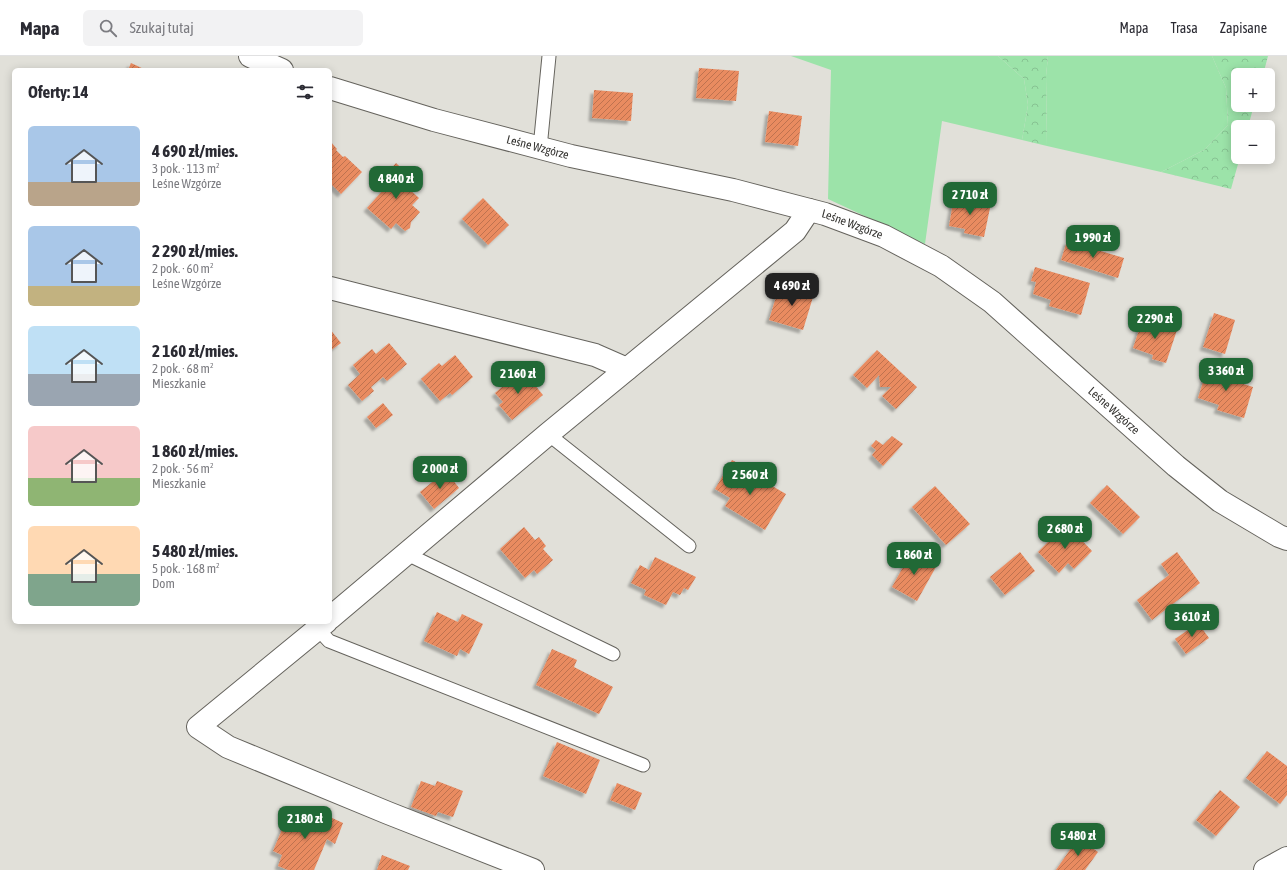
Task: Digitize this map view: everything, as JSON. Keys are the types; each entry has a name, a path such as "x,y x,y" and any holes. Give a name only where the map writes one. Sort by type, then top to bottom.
{"street":[{"path":"250,56 277,68"},
{"name":"Leśne Wzgórze","path":"332,89 434,120 540,148 733,190 826,214 884,236 941,266 992,302 1176,466 1220,501 1279,536 1287,539"},
{"path":"332,616 548,434 795,231 809,210"},
{"path":"332,289 595,355 627,369"},
{"path":"323,624 198,727 228,747 388,813 533,870"},
{"path":"1265,870 1287,858"}],"lane":[{"path":"540,148 549,56"},
{"path":"548,434 689,546"},
{"path":"407,554 613,654"},
{"path":"324,624 329,641 643,765"}],"green space":[{"path":"791,56 998,56 1024,79 1028,105 1022,140 942,121 925,244 828,199 831,70"},
{"path":"998,56 1048,56 1046,76 1047,146 1022,140 1028,105 1024,79"},
{"path":"1048,56 1212,56 1226,88 1228,125 1204,150 1161,172 1047,146 1046,76"},
{"path":"1212,56 1268,56 1265,68 1231,68 1231,112 1252,112 1250,120 1231,120 1231,164 1238,164 1231,189 1161,172 1204,150 1228,125 1226,88"}],"building":[{"path":"131,63 142,68 129,68"},
{"path":"699,68 739,71 736,101 696,98"},
{"path":"594,90 633,93 631,121 592,118"},
{"path":"769,111 802,116 798,146 765,142"},
{"path":"332,143 343,157 345,156 362,172 341,194 332,185"},
{"path":"396,163 415,181 408,188 419,198 412,205 420,212 411,222 410,228 405,231 396,223 391,229 367,208 384,189 378,183"},
{"path":"954,196 991,203 984,237 964,233 965,229 949,226"},
{"path":"483,198 509,225 488,245 462,219"},
{"path":"1067,241 1124,258 1118,278 1061,260"},
{"path":"1035,267 1090,283 1081,315 1049,306 1051,300 1033,294 1036,282 1031,281"},
{"path":"797,284 809,287 806,295 813,297 803,330 769,320 779,287 795,292"},
{"path":"1214,313 1235,320 1225,354 1203,347"},
{"path":"1143,318 1177,330 1166,363 1152,359 1153,355 1133,348"},
{"path":"332,332 341,343 332,350"},
{"path":"389,343 407,364 387,381 383,377 371,387 374,391 362,401 348,385 360,374 353,365 372,349 376,354"},
{"path":"877,350 917,387 896,409 882,396 891,387 880,387 879,375 867,388 853,375"},
{"path":"455,355 473,377 452,395 450,393 440,401 421,379 439,363 442,366"},
{"path":"1208,366 1238,375 1237,382 1253,387 1244,418 1217,410 1219,405 1198,398"},
{"path":"522,370 533,386 534,384 543,395 512,420 499,405 503,402 495,393"},
{"path":"383,403 393,415 376,428 367,417"},
{"path":"892,436 903,444 883,466 872,455 876,450 871,446 876,440 883,445"},
{"path":"732,460 752,471 749,477 765,487 767,483 786,494 765,530 725,506 730,498 715,489"},
{"path":"446,471 459,488 434,509 420,492"},
{"path":"1107,485 1140,517 1123,534 1090,503"},
{"path":"935,486 970,524 946,545 912,507"},
{"path":"1066,524 1092,551 1074,569 1068,563 1059,573 1038,552"},
{"path":"524,527 535,540 539,537 546,546 543,549 553,560 537,574 534,570 525,578 500,549"},
{"path":"912,551 937,565 917,601 892,587"},
{"path":"1020,552 1035,571 1005,595 990,577"},
{"path":"1177,552 1200,583 1152,620 1137,600 1169,575 1161,564"},
{"path":"655,557 696,577 688,590 684,588 680,595 673,592 666,605 644,595 646,590 631,583 640,565 649,570"},
{"path":"437,612 458,622 462,614 483,624 469,654 460,649 457,656 424,641"},
{"path":"1198,623 1209,638 1186,654 1175,639"},
{"path":"552,649 577,660 574,667 613,687 599,714 536,685"},
{"path":"557,742 600,760 586,794 543,776"},
{"path":"1267,751 1287,766 1287,795 1280,804 1246,778"},
{"path":"421,781 435,786 437,781 463,791 453,817 438,812 436,816 411,807"},
{"path":"617,783 642,793 635,810 610,800"},
{"path":"1220,790 1240,807 1216,836 1196,820"},
{"path":"290,810 315,819 319,812 343,823 335,844 327,839 314,870 288,870 278,866 282,855 273,851"},
{"path":"1078,838 1098,852 1085,870 1056,870"},
{"path":"382,855 410,866 408,870 377,870"}]}
